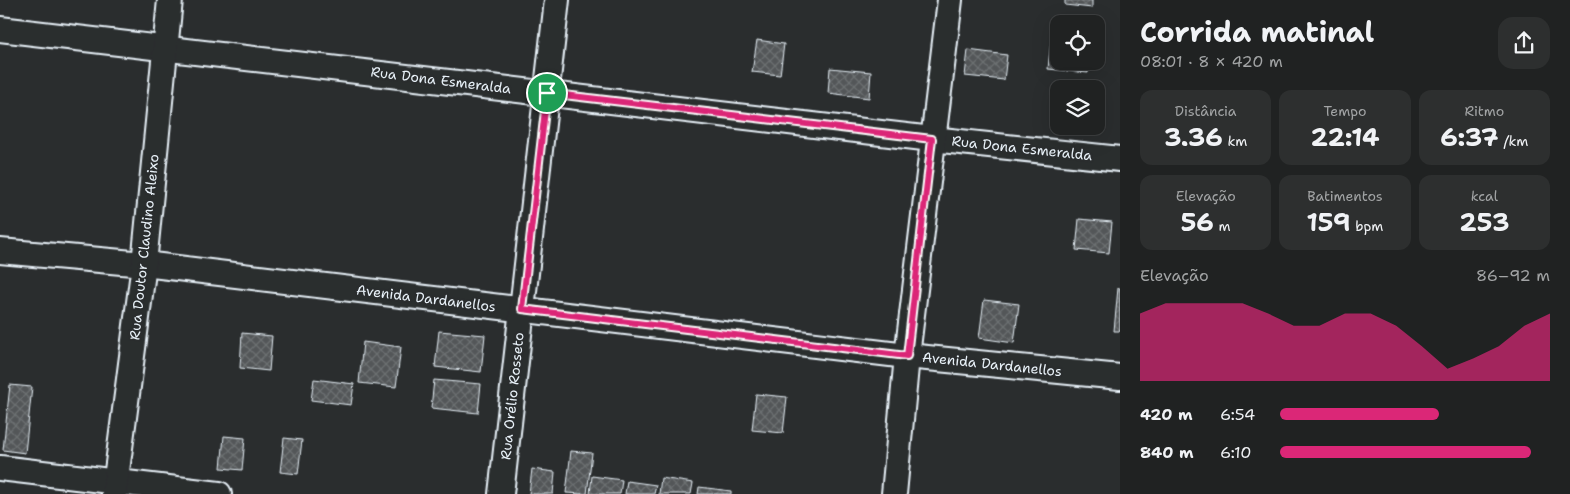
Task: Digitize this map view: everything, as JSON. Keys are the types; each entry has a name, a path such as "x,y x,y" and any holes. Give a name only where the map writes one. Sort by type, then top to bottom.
{"street":[{"name":"Rua Doutor Claudino Aleixo","path":"115,488 144,264 170,0"},
{"name":"Rua Orélio Rosseto","path":"501,494 557,0"},
{"path":"894,494 907,356 950,0"},
{"name":"Rua Dona Esmeralda","path":"0,29 932,139 1120,159"},
{"name":"Avenida Dardanellos","path":"0,251 144,264 907,356 1120,377"},
{"path":"0,468 115,488 220,494"}],"building":[{"path":"1065,0 1092,0 1092,8 1065,5"},
{"path":"757,40 784,44 780,75 752,72"},
{"path":"968,50 1007,55 1004,80 965,76"},
{"path":"1050,50 1050,69 1048,69"},
{"path":"830,68 871,72 869,98 828,93"},
{"path":"1058,70 1088,70 1088,73"},
{"path":"1079,219 1112,222 1109,253 1076,250"},
{"path":"1118,288 1120,288 1120,331 1114,331"},
{"path":"984,300 1019,304 1014,343 979,338"},
{"path":"439,331 485,335 481,372 435,367"},
{"path":"242,333 272,336 269,371 240,368"},
{"path":"363,342 401,347 396,387 359,383"},
{"path":"314,379 354,384 351,405 311,400"},
{"path":"434,380 481,384 478,413 431,408"},
{"path":"10,385 32,387 25,453 3,450"},
{"path":"756,394 787,397 783,433 752,430"},
{"path":"224,436 245,438 242,470 221,468"},
{"path":"284,438 302,440 298,474 280,472"},
{"path":"571,451 592,453 587,494 566,493"},
{"path":"532,469 555,472 553,494 529,494"},
{"path":"592,476 622,480 620,494 590,494"},
{"path":"661,478 693,483 691,494 659,494"},
{"path":"627,481 656,485 654,494 625,494"},
{"path":"699,487 731,491 731,494 698,494"}],"route":[{"path":"547,93 932,139 907,356 522,309 547,93"}]}
